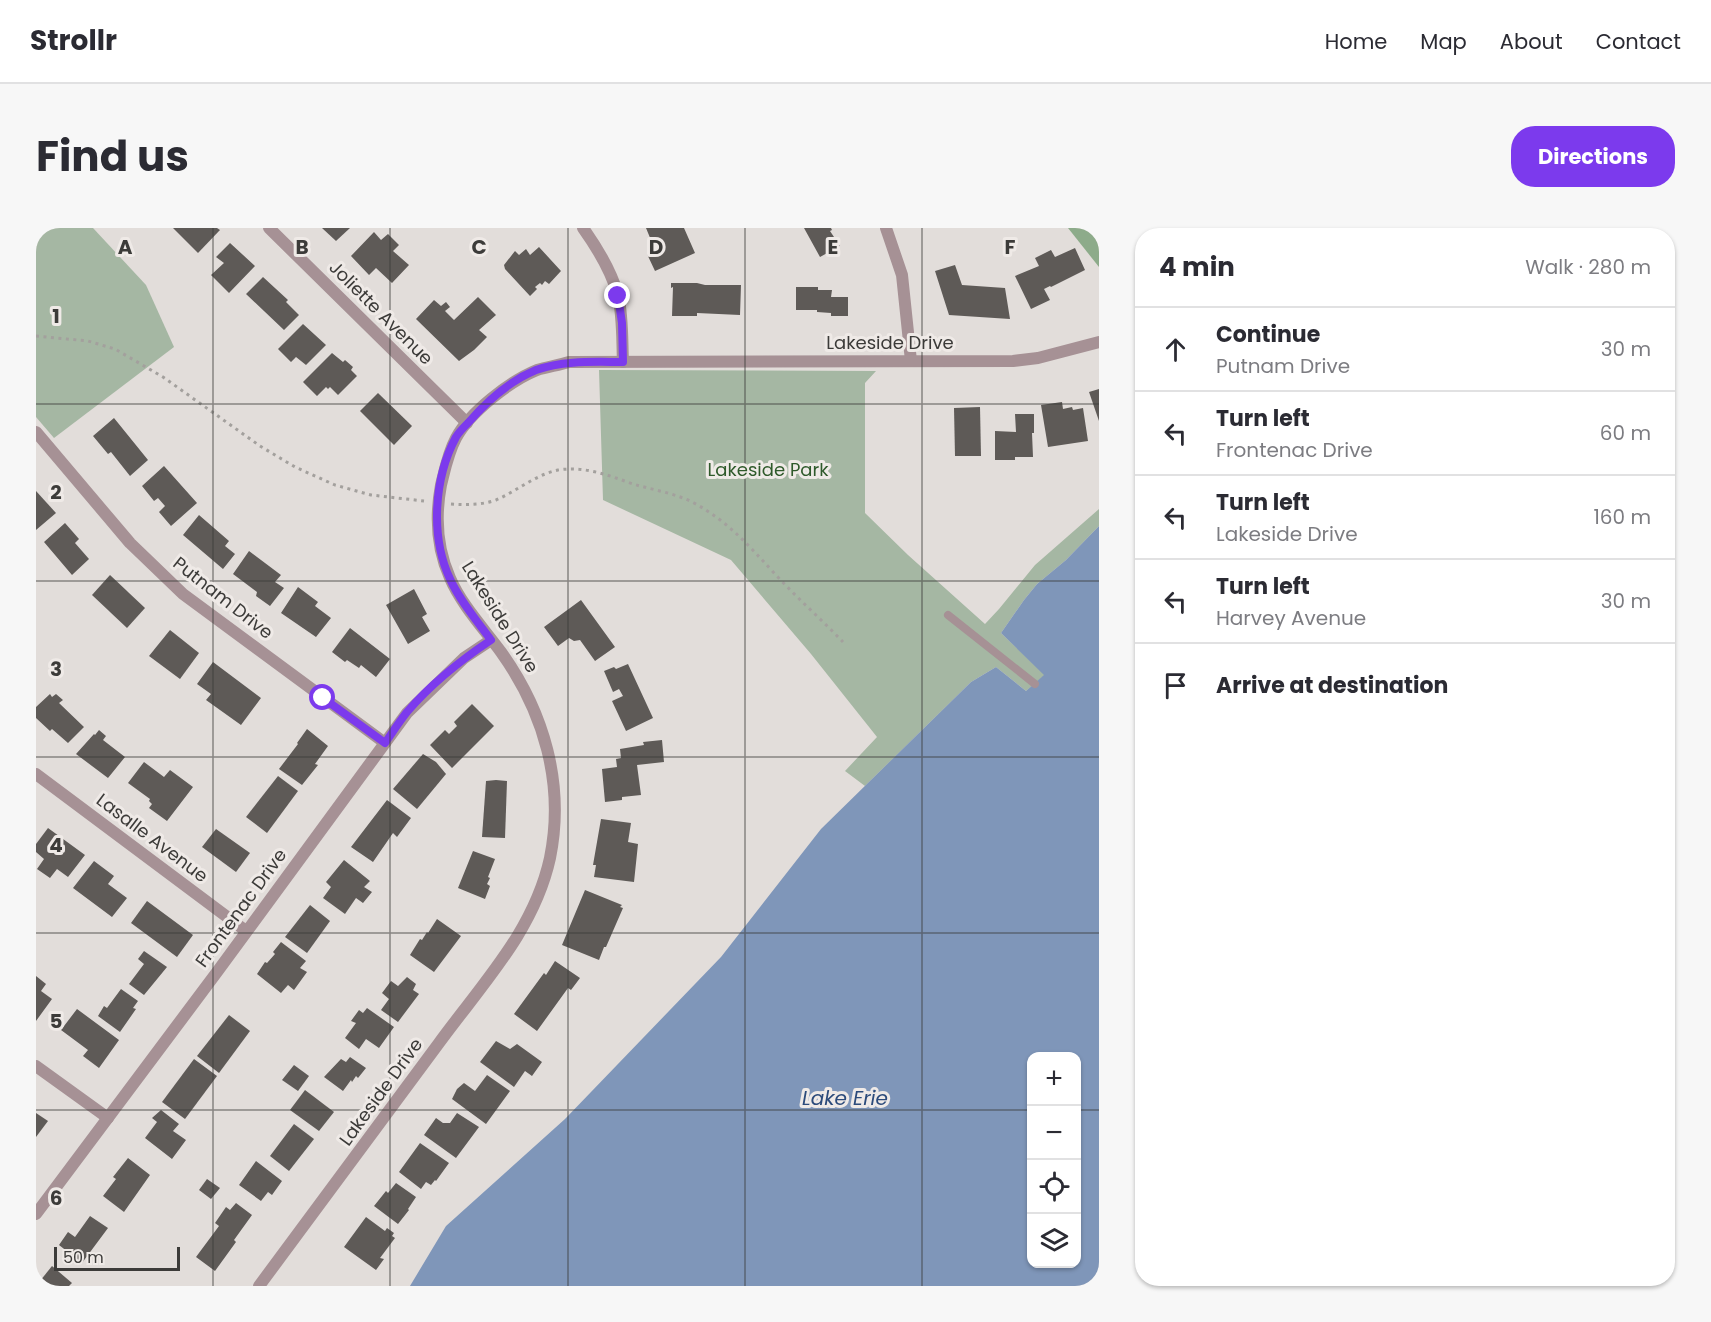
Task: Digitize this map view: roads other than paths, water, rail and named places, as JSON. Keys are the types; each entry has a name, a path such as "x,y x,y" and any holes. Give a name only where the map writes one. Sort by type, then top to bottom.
{"street":[{"name":"Joliette Avenue","path":"270,228 467,423"},
{"path":"583,228 607,266 618,296 622,323 623,362"},
{"path":"886,228 902,275 911,361"},
{"name":"Lakeside Drive","path":"259,1286 510,950 540,890 550,857 555,794 550,755 540,724 522,686 470,612 450,579 438,542 437,506 446,460 457,435 482,406 502,389 536,370 569,362 1013,361 1038,358 1099,342"},
{"name":"Putnam Drive","path":"36,432 130,543 183,594 385,743"},
{"name":"Frontenac Drive","path":"36,1214 407,712 464,658 491,640"},
{"name":"Lasalle Avenue","path":"36,774 246,931"},
{"path":"36,1066 108,1118"}],"lane":[{"path":"948,615 1035,684"}],"water":[{"name":"Lake Erie","path":"1099,526 1099,1286 410,1286 446,1226 565,1119 721,957 821,829 971,682 996,667 1026,691 1044,675 1001,633 1037,584 1066,560"}],"park label":[{"name":"Lakeside Park","path":"768,470"}]}
